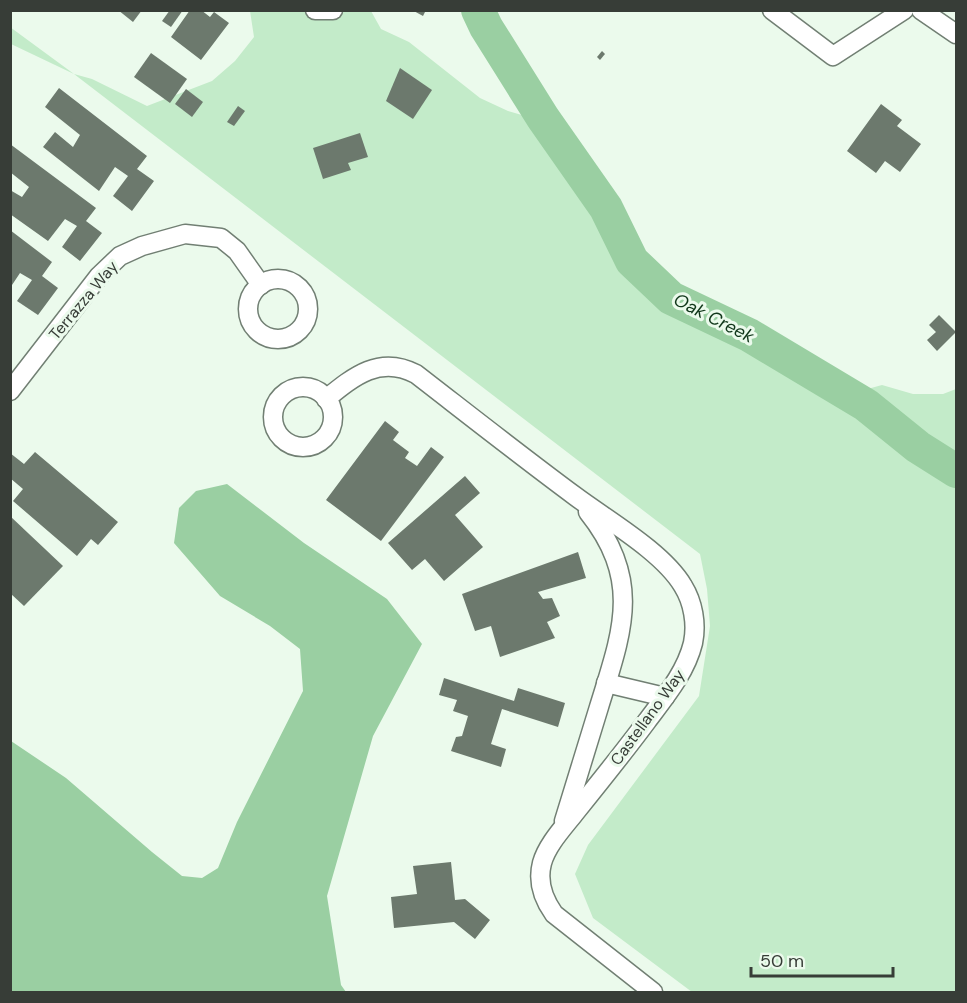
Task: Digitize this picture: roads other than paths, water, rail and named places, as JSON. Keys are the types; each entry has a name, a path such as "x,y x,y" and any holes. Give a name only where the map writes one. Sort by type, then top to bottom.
{"street":[{"path":"315,10 333,10"},
{"path":"772,10 832,56 904,10"},
{"path":"921,10 957,34"},
{"name":"Terrazza Way","path":"10,391 99,276 120,256 142,246 185,234 221,238 237,251 261,285"},
{"name":"Castellano Way","path":"326,399 344,384 368,370 381,367 404,368 416,374 662,561 673,572 690,600 695,630 693,643 681,673 561,832 542,864 540,877 546,903 565,925 653,993"},
{"name":"Castellano Way","path":"561,832 621,632 624,602 614,554 595,521 574,496"},
{"path":"606,683 665,697"}],"waterway":[{"name":"Oak Creek","path":"478,10 486,27 543,118 606,208 632,261 671,298 749,335 866,405 918,447 956,471"}]}
